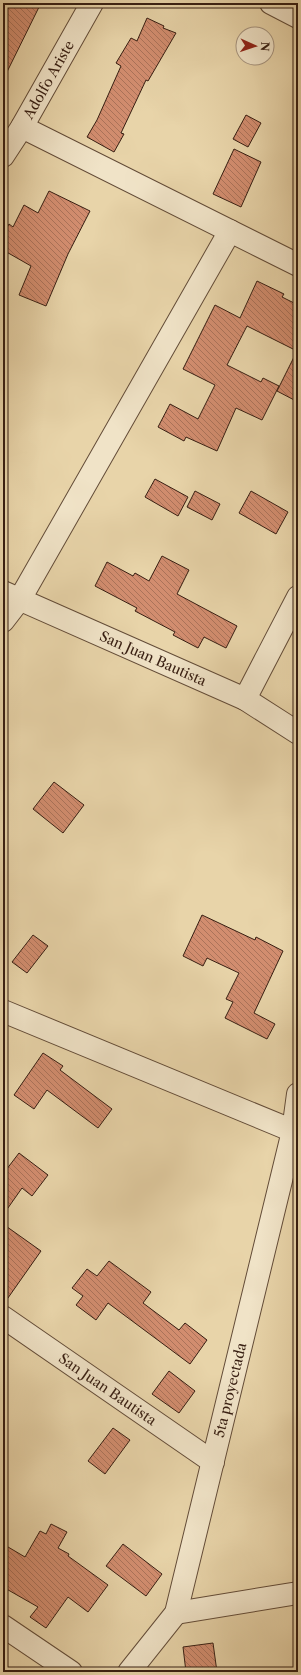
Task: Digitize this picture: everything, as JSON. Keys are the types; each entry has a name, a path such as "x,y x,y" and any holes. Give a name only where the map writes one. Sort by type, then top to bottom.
{"street":[{"name":"Adolfo Ariste","path":"3,156 22,127 92,3"},
{"path":"271,3 298,17"},
{"path":"22,127 298,265"},
{"path":"3,621 12,596 230,231"},
{"name":"San Juan Bautista","path":"12,596 245,699 298,734"},
{"path":"245,699 298,597"},
{"path":"3,1011 295,1132"},
{"name":"5ta proyectada","path":"129,1672 176,1613 295,1132 298,1094"},
{"name":"San Juan Bautista","path":"3,1317 213,1462"},
{"path":"176,1613 298,1593"},
{"path":"3,1626 71,1672"}],"building":[{"path":"3,3 41,3 3,80"},
{"path":"147,18 164,26 163,28 176,33 148,81 146,80 121,133 124,134 114,152 87,137 97,120 121,66 116,63 131,38 137,41"},
{"path":"246,115 261,123 248,147 233,139"},
{"path":"234,149 261,162 241,207 213,194"},
{"path":"49,191 90,211 68,254 46,306 19,295 31,266 3,250 3,235 9,224 13,227 24,205 38,213"},
{"path":"257,281 284,294 282,297 298,305 298,402 277,391 297,351 247,326 227,365 261,382 263,378 279,386 262,420 236,408 217,451 186,437 184,441 158,427 170,404 198,419 215,385 183,369 215,305 240,318"},
{"path":"155,479 188,497 178,516 145,497"},
{"path":"195,491 220,504 212,520 187,507"},
{"path":"251,491 288,512 276,534 239,513"},
{"path":"162,556 189,570 177,594 237,626 226,648 204,637 198,648 173,635 175,632 135,611 137,608 95,586 107,562 133,576 135,573 149,581"},
{"path":"54,782 84,805 63,833 33,809"},
{"path":"202,915 255,940 256,937 283,951 254,1013 275,1024 267,1039 225,1018 233,1002 226,999 239,973 207,958 203,966 183,956"},
{"path":"33,935 48,946 27,973 12,962"},
{"path":"43,1053 63,1066 60,1070 112,1109 98,1128 47,1090 34,1109 14,1095"},
{"path":"19,1153 48,1175 32,1196 22,1188 3,1215 3,1174"},
{"path":"3,1224 41,1251 3,1305"},
{"path":"109,1261 151,1292 143,1303 179,1330 185,1323 207,1340 190,1364 108,1303 96,1320 76,1305 83,1296 72,1288 87,1269 97,1276"},
{"path":"169,1371 195,1391 179,1413 152,1394"},
{"path":"113,1428 130,1440 105,1474 88,1461"},
{"path":"51,1524 67,1532 58,1548 69,1554 68,1556 108,1585 88,1612 68,1597 46,1628 30,1617 38,1607 3,1587 3,1544 25,1557 40,1531 46,1534"},
{"path":"123,1544 162,1574 146,1596 106,1566"},
{"path":"213,1643 217,1672 186,1672 183,1647"}]}
